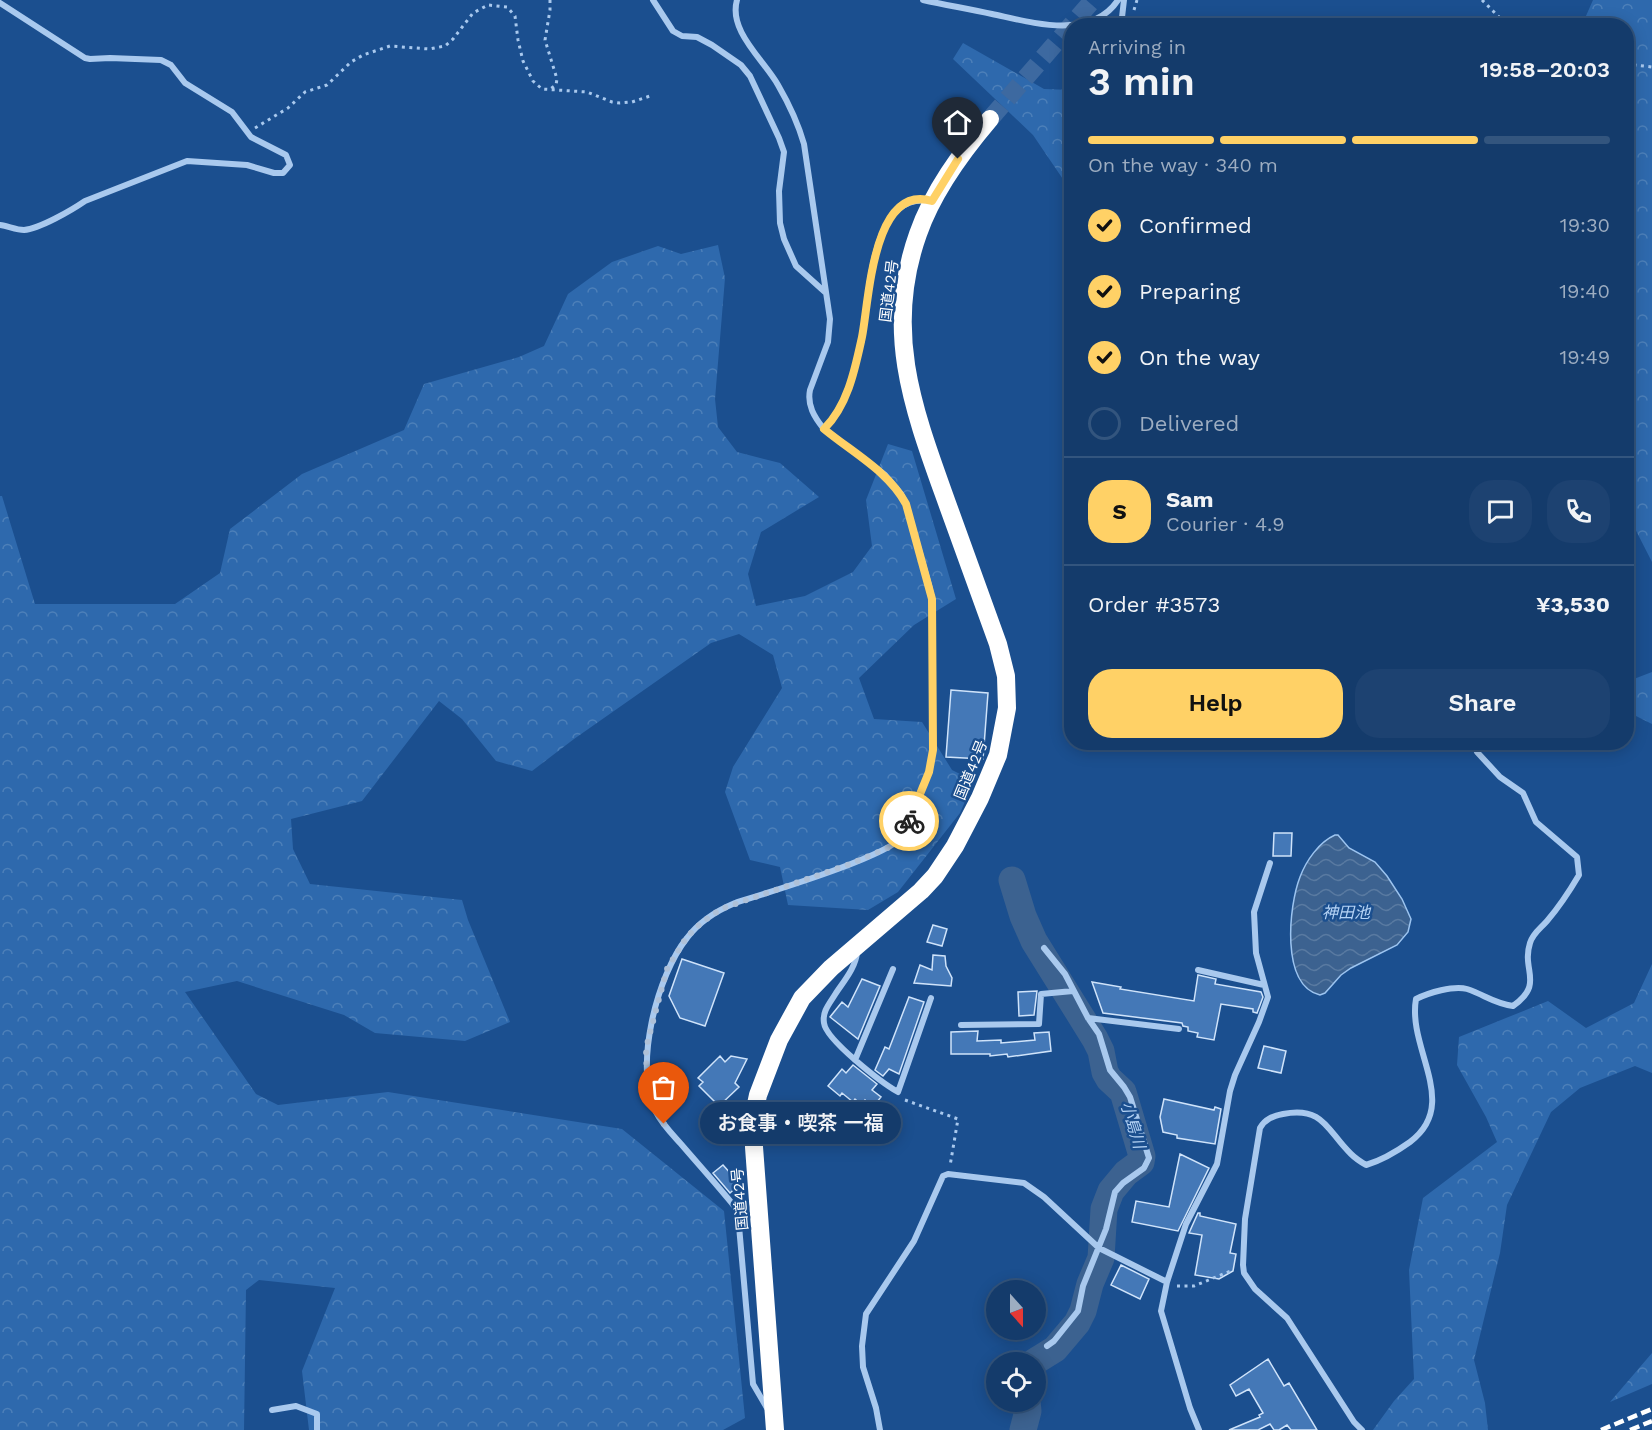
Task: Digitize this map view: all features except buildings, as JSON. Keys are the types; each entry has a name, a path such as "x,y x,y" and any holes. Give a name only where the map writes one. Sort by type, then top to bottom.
{"highway":[{"name":"国道42号","path":"775,1430 755,1178 754,1109 778,1040 802,998 856,945 921,891 947,859 991,774 1003,734 1007,708 1006,676 998,644 918,423 905,370 902,328 908,276 917,234 932,201 958,159 990,119"}],"street":[{"path":"653,0 673,31 682,36 696,37 712,45 741,65 750,76 779,138 783,152 779,181 780,223 784,239 796,266 826,293"},
{"path":"737,0 736,14 744,35 777,83 801,131 831,331 808,398 813,414 824,429 892,482 906,504 932,599 933,734 929,772 903,836 895,844 850,864 721,909 693,930 667,969 646,1048 647,1087 657,1113 735,1207 739,1226 753,1384 767,1408 775,1430"},
{"path":"923,0 1029,22 1064,25"},
{"path":"1098,18 1113,8 1118,0"},
{"path":"1122,18 1124,0"},
{"path":"0,3 85,58 167,62 185,83 232,112 251,136 286,154 290,160 287,170 283,173 274,173 249,165 187,161 85,201 74,209 33,227 18,229 0,225"},
{"path":"824,429 841,409 850,382 862,335 872,262 880,239 895,213 902,206 921,200 932,201"},
{"path":"1362,1430 1353,1422 1287,1318 1255,1289 1244,1273 1245,1219 1260,1128 1272,1117 1295,1113 1316,1116 1327,1124 1350,1154 1366,1165 1382,1160 1423,1132 1431,1116 1433,1094 1413,1015 1416,999 1430,992 1465,988 1499,1004 1513,1006 1526,997 1531,982 1528,947 1532,936 1566,898 1579,875 1576,857 1536,822 1523,793 1500,777 1476,750"},
{"path":"1199,1430 1190,1408 1161,1311 1167,1283 1186,1224 1217,1164 1230,1091 1266,1004 1268,993 1256,953 1254,912 1270,863"},
{"path":"856,945 855,962 825,1010 823,1020 825,1029 855,1060 898,1092 931,998"},
{"path":"1044,948 1065,974 1103,1043 1110,1070 1130,1096 1148,1148 1149,1158 1148,1163 1115,1192 1106,1229 1083,1286 1078,1311 1054,1341 1047,1346"},
{"path":"855,1060 893,969"},
{"path":"1198,970 1264,985"},
{"path":"961,1025 1039,1024 1041,994 1073,991"},
{"path":"1088,1018 1179,1029"},
{"path":"880,1430 876,1408 863,1367 862,1346 866,1314 914,1241 943,1176 948,1174 1024,1183 1044,1197 1099,1248 1167,1283"},
{"path":"272,1410 296,1406 316,1414 317,1430"}],"path":[{"path":"546,90 554,87 557,79 545,40 550,0"},
{"path":"1482,0 1500,18"},
{"path":"248,133 288,108 305,92 327,85 351,62 363,56 390,46 429,49 445,46 473,13 488,4 507,7 515,16 518,39 526,68 537,86 546,90 587,92 620,103 633,102 653,95"},
{"path":"1634,65 1652,67"},
{"path":"898,1092 904,1100 958,1119 948,1174"},
{"path":"1167,1283 1194,1286 1243,1265"}],"green space":[{"path":"1593,0 1652,0 1652,562 1634,527 1634,18 1585,18"},
{"path":"963,43 1044,89 1064,90 1064,181 1033,135 953,59"},
{"path":"718,245 725,278 715,399 718,427 737,452 780,463 819,497 761,532 748,574 756,606 805,596 853,572 872,546 866,500 888,444 912,451 956,599 914,625 859,678 874,719 922,722 952,770 974,781 960,813 898,892 868,910 788,905 780,867 750,860 725,792 733,767 782,688 773,655 739,634 711,643 532,771 496,761 462,719 439,701 362,801 291,819 293,849 310,884 462,900 510,1022 465,1041 375,1033 344,1015 237,981 185,992 256,1094 278,1105 388,1092 622,1129 724,1211 745,1418 723,1430 309,1430 302,1371 335,1288 259,1280 246,1290 244,1430 0,1430 0,496 2,496 35,604 175,604 220,573 230,529 302,474 404,430 424,384 519,357 544,346 568,294 612,262 658,246 681,254"},
{"path":"1652,672 1652,724 1634,715 1634,679"},
{"path":"1652,964 1652,1073 1635,1066 1580,1088 1551,1112 1507,1205 1500,1253 1474,1360 1485,1403 1488,1430 1373,1430 1394,1401 1414,1379 1409,1270 1423,1198 1497,1142 1457,1065 1459,1037 1548,1001 1586,1028 1634,1003"},
{"path":"1652,1353 1652,1384 1610,1402"}],"water":[{"name":"神田池","path":"1338,835 1349,848 1375,862 1402,899 1411,919 1408,932 1397,945 1351,968 1320,995 1307,988 1298,977 1293,961 1291,924 1296,890 1303,871 1318,847"}],"waterway":[{"name":"小島川","path":"1012,880 1023,916 1034,941 1095,1039 1109,1079 1123,1092 1142,1156 1141,1162 1126,1173 1111,1191 1104,1209 1101,1258 1090,1284 1083,1311 1077,1323 1055,1349 1046,1355"},
{"name":"小島川","path":"1023,1430 1028,1412"}],"tunnel":[{"path":"1077,18 1093,0"},
{"path":"990,119 1064,34"}],"railway":[{"path":"1601,1430 1652,1409"},
{"path":"1630,1430 1652,1421"}],"way so far":[{"path":"664,1124 652,1104 647,1087 646,1048 667,969 686,938 701,923 721,909 850,864 890,847 903,836 909,821"}],"place":[{"name":"お食事・喫茶 一福","path":"664,1124"}],"route":[{"path":"909,821 929,772 933,750 932,599 929,585 906,504 892,482 824,429 841,409 850,382 862,335 872,262 880,239 895,213 902,206 921,200 932,201 958,159"}]}
